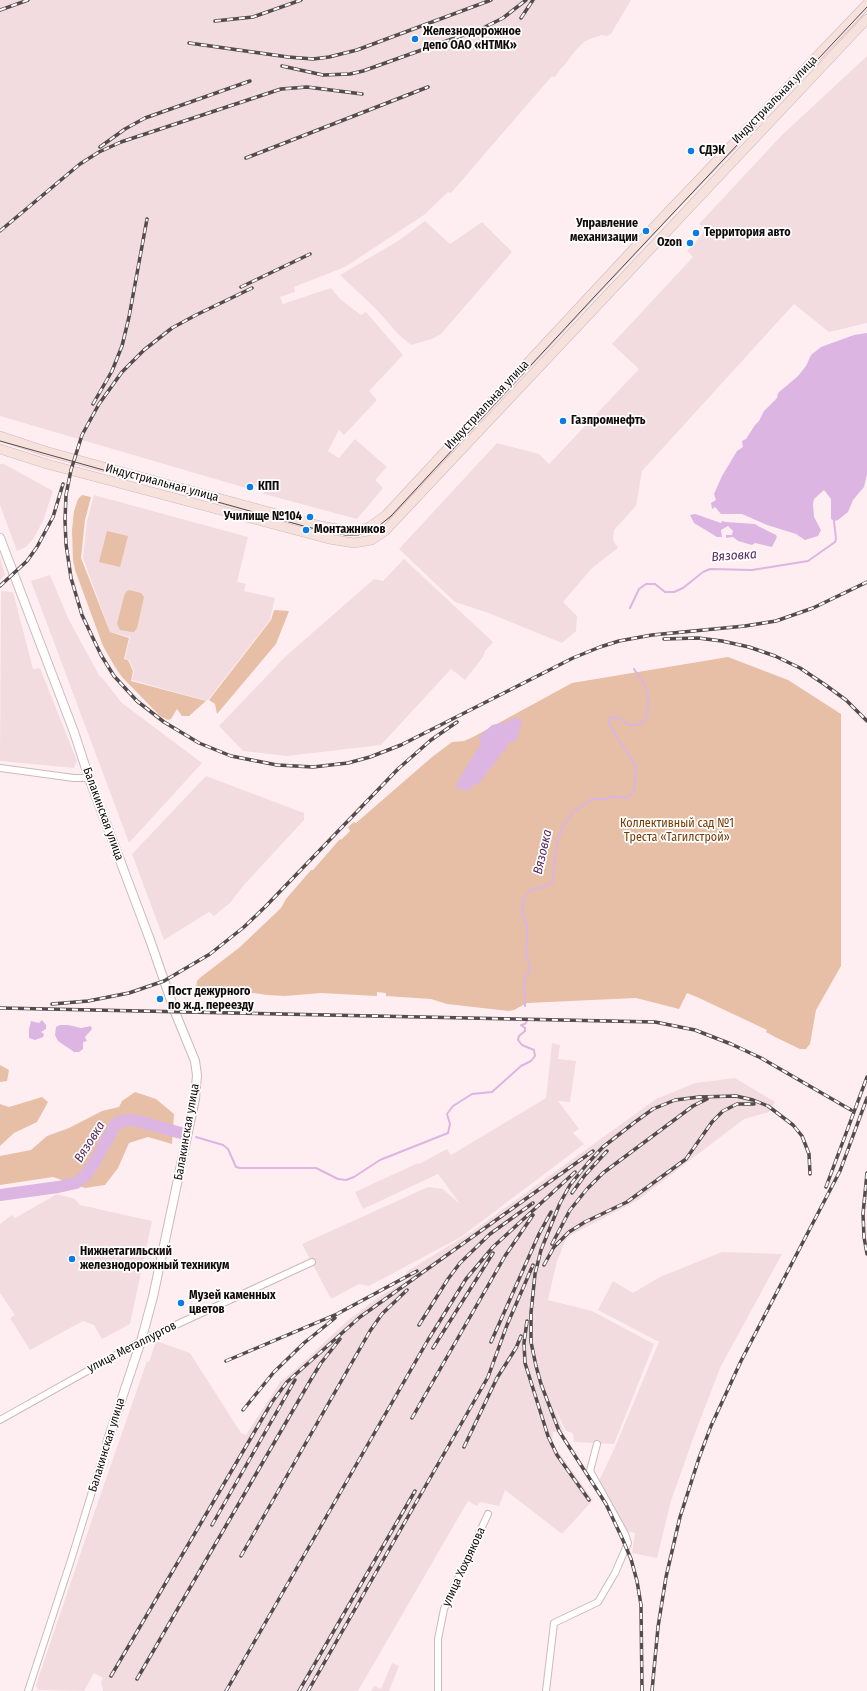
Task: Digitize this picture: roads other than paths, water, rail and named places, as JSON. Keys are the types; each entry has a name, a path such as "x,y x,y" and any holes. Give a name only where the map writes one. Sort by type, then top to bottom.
{"main road":[{"name":"Индустриальная улица","path":"0,436 45,451 331,529 349,531 368,528 386,515 667,213 867,4"},
{"name":"Индустриальная улица","path":"0,449 47,464 329,539 354,543 372,540 385,531 867,19"}],"street":[{"name":"Балакинская улица","path":"0,538 74,732 89,778 150,940 175,1012 195,1061 197,1075 195,1100 154,1297 28,1691"},
{"path":"0,768 74,778 89,778"},
{"name":"улица Металлургов","path":"0,1420 141,1341 312,1262"},
{"path":"546,1691 554,1623 598,1602 615,1573 627,1548 628,1540 590,1471 597,1444"},
{"name":"улица Хохрякова","path":"438,1691 438,1639 444,1609 488,1514"}],"waterway":[{"name":"Вязовка","path":"630,608 639,589 646,584 655,584 665,592 674,592 683,588 703,572 710,569 752,570 808,561 835,542 834,521"},
{"name":"Вязовка","path":"525,1006 524,981 530,965 526,955 527,927 522,910 524,899 530,890 552,883 557,843 563,826 573,812 592,799 604,799 614,796 624,798 628,797 634,792 635,765 609,724 610,718 617,717 630,725 638,725 646,719 648,695 644,684 634,669"},
{"path":"196,1137 223,1145 228,1149 236,1167 316,1168 338,1179 346,1180 354,1177 380,1160 448,1133 450,1124 447,1114 453,1106 472,1094 492,1092 521,1066 531,1061 535,1056 534,1050 522,1045 518,1040 519,1036 525,1031 525,1028 521,1025 525,1024 527,1021"},
{"name":"Вязовка","path":"0,1195 76,1183 85,1176 115,1125 119,1122 129,1120 138,1121 181,1133"}],"tram line":[{"path":"0,441 307,527 345,535 368,533 391,516 595,296 867,7"}],"railway":[{"path":"0,10 28,0"},
{"path":"215,21 253,17 301,0"},
{"path":"189,43 288,57 313,59 329,57 357,50 491,0"},
{"path":"282,66 323,75 350,74 363,71 483,28 503,18 526,0"},
{"path":"521,18 533,0"},
{"path":"100,147 125,129 145,118 250,81"},
{"path":"0,231 80,164 99,152 121,142 281,89 307,87 362,94"},
{"path":"246,158 428,87"},
{"path":"93,404 112,371 122,346 129,317 147,219"},
{"path":"241,287 310,254"},
{"path":"252,288 172,328 144,350 122,372 99,404 82,435 71,470 66,495 66,544 71,578 82,615 101,655 114,676 137,701 164,722 199,743 231,756 277,765 313,767 348,763 370,757 401,745 573,658 600,647 619,641 652,635 745,626 776,621 813,608 867,582"},
{"path":"0,586 27,561 37,547 53,517 63,484"},
{"path":"664,639 698,638 722,641 749,647 775,656 800,668 824,684 846,700 867,721"},
{"path":"52,1004 88,1001 129,993 164,981 210,954 244,927 265,907 398,769 431,740 457,722"},
{"path":"0,1008 655,1022 695,1030 731,1044 761,1058 851,1110"},
{"path":"826,1187 867,1077"},
{"path":"642,1691 641,1605 631,1559 606,1504 559,1431 541,1384 536,1366 531,1342 531,1313 535,1274 541,1250 560,1203 570,1185 588,1163 603,1147 635,1122 653,1109 675,1100 699,1097 736,1096 753,1100 768,1106 793,1125 802,1136 809,1154 810,1174"},
{"path":"652,1691 658,1627 666,1577 680,1517 699,1458 711,1426 741,1361 840,1171 867,1098"},
{"path":"552,1244 570,1210 587,1189 603,1173 693,1106 707,1099"},
{"path":"544,1265 554,1247 569,1232 585,1222 627,1202 686,1159 712,1122 723,1111 737,1104 754,1104"},
{"path":"111,1676 272,1402 287,1382 360,1317 593,1151"},
{"path":"572,1193 585,1175 607,1151"},
{"path":"226,1691 428,1340 466,1279 493,1247 575,1172"},
{"path":"867,1173 863,1214 864,1237 867,1254"},
{"path":"419,1325 460,1263 490,1234 533,1203"},
{"path":"491,1342 539,1234 551,1212"},
{"path":"412,1418 505,1256 533,1215"},
{"path":"433,1348 493,1253"},
{"path":"308,1691 488,1377 507,1325 533,1265"},
{"path":"226,1361 337,1314 417,1271"},
{"path":"241,1556 370,1331 382,1314 407,1290"},
{"path":"243,1410 274,1372 304,1343 335,1318"},
{"path":"527,1321 524,1343 525,1363 548,1436 557,1455 589,1500"},
{"path":"464,1447 497,1378 516,1348 521,1336"},
{"path":"137,1679 310,1381 321,1363 340,1339"},
{"path":"212,1525 295,1380"},
{"path":"299,1691 415,1491"}],"place":[{"name":"Железнодорожное депо ОАО «НТМК»","path":"415,39"},
{"name":"СДЭК","path":"691,151"},
{"name":"Управление механизации","path":"646,231"},
{"name":"Территория авто","path":"696,233"},
{"name":"Ozon","path":"690,243"},
{"name":"Газпромнефть","path":"563,421"},
{"name":"КПП","path":"250,487"},
{"name":"Училище №104","path":"310,517"},
{"name":"Монтажников","path":"306,530"},
{"name":"Пост дежурного по ж.д. переезду","path":"160,999"},
{"name":"Нижнетагильский железнодорожный техникум","path":"72,1259"},
{"name":"Музей каменных цветов","path":"181,1303"}],"park label":[{"name":"Коллективный сад №1 Треста «Тагилстрой»","path":"677,831"}]}
